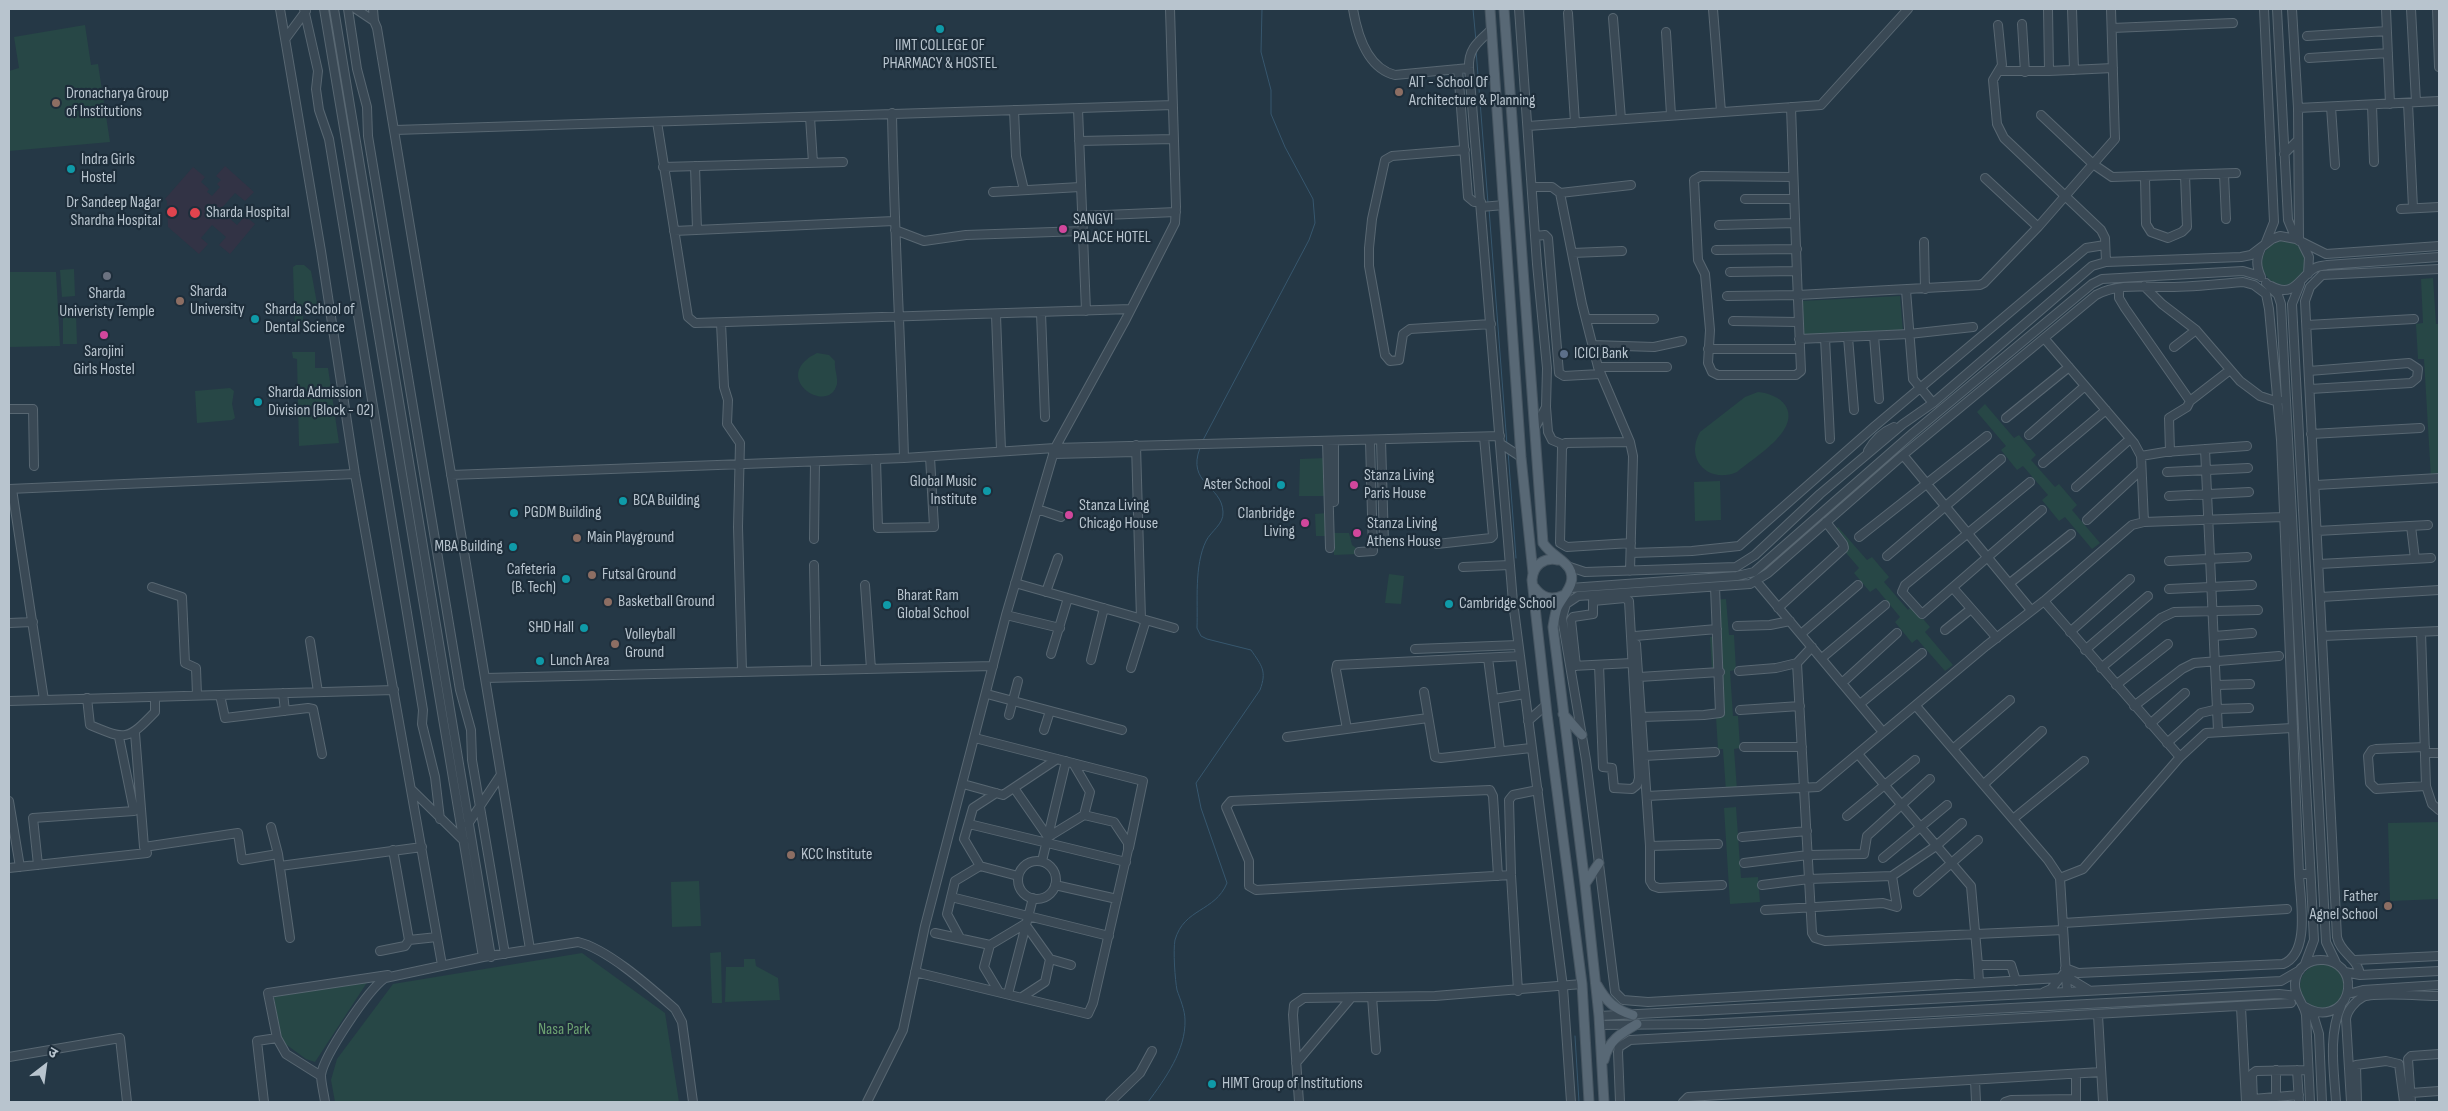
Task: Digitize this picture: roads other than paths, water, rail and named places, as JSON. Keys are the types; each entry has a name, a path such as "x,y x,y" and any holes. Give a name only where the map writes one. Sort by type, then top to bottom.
{"main road":[{"path":"1490,9 1500,205 1518,456 1533,573 1546,705 1582,984 1589,1102"},
{"path":"1504,9 1543,543 1549,553 1563,563 1572,576 1567,591 1556,610 1553,628 1596,983 1604,1102"},
{"path":"1533,573 1540,562 1546,560 1563,563"},
{"path":"1534,587 1544,597 1550,598 1567,591"},
{"path":"1563,714 1582,735"},
{"path":"1565,850 1576,846 1577,861 1582,857"},
{"path":"1585,884 1599,863"},
{"path":"1596,983 1609,1002 1624,1012 1633,1014"},
{"path":"1602,1066 1605,1054 1614,1038 1638,1024"}],"street":[{"path":"280,9 355,474 442,965"},
{"path":"324,9 464,841 487,956"},
{"path":"334,9 468,824 487,956"},
{"path":"348,9 357,69 367,107 369,146 460,690 471,730 472,760 505,954"},
{"path":"356,9 374,21"},
{"path":"373,9 395,130 530,949"},
{"path":"869,1101 903,1030 925,926 1006,615 1054,451 1171,232 1176,212 1170,9"},
{"path":"1353,9 1357,32 1364,46 1370,56 1388,74 1395,75 1469,68"},
{"path":"1519,9 1540,305 1547,368 1546,407 1548,432 1556,444 1564,445 1567,442 1630,442"},
{"path":"1713,9 1721,112"},
{"path":"1528,126 1821,105 1908,9"},
{"path":"2048,9 2050,71"},
{"path":"2072,9 2074,70"},
{"path":"1727,296 1906,290 1980,285 1984,283 2038,227 2117,136 2111,9"},
{"path":"2264,9 2274,222 2257,257 2257,267 2260,276 2278,295 2281,304 2314,940 2295,983 2297,996 2308,1009 2319,1034 2322,1102"},
{"path":"2277,9 2288,220 2310,257 2308,274"},
{"path":"2292,9 2298,108 2299,241"},
{"path":"2386,9 2390,104"},
{"path":"2411,9 2413,208"},
{"path":"2437,9 2439,67"},
{"path":"286,38 306,10"},
{"path":"306,10 317,66 319,110 329,139 423,710 422,724 435,777 440,819"},
{"path":"1568,13 1575,123"},
{"path":"1614,18 1621,119"},
{"path":"2112,28 2233,23"},
{"path":"2022,24 2025,72"},
{"path":"1998,25 2002,60 2000,71 1993,80 1998,127 2004,138 2064,198 2101,230 2106,245 2106,262"},
{"path":"1491,30 1472,49 1469,57 1469,68 1482,206 1490,324 1502,442 1510,565 1518,645 1563,986 1571,1102"},
{"path":"2307,36 2387,31"},
{"path":"1666,32 1671,115"},
{"path":"2309,58 2388,53"},
{"path":"2000,71 2025,72 2113,68"},
{"path":"1458,69 1468,197 1482,206 1500,205"},
{"path":"2298,108 2439,101"},
{"path":"395,130 1173,105"},
{"path":"2372,105 2374,162"},
{"path":"2331,107 2335,165"},
{"path":"1791,108 1800,371 1798,374 1721,376 1709,369 1708,349 1710,330 1705,274 1698,260 1694,180 1701,176 1793,177"},
{"path":"1078,109 1086,311"},
{"path":"1014,110 1016,156 1024,190"},
{"path":"892,113 894,226 900,316 904,458"},
{"path":"2041,116 2108,176 2116,178 2236,173"},
{"path":"810,117 813,163"},
{"path":"657,122 689,320 699,324 1131,309"},
{"path":"1079,141 1174,139"},
{"path":"2284,154 2298,140"},
{"path":"1465,150 1392,156 1385,160 1372,219 1370,266 1385,355 1390,362 1399,360 1403,334 1410,329 1490,324"},
{"path":"663,167 843,162"},
{"path":"695,166 698,230"},
{"path":"2224,174 2226,219"},
{"path":"2145,177 2146,224 2151,232 2168,238 2182,232 2187,227 2185,175"},
{"path":"1984,178 2038,227"},
{"path":"1560,193 1631,185"},
{"path":"1532,187 1552,187 1560,193 1586,320 1599,370 1630,442 1633,456 1630,572"},
{"path":"993,192 1080,188"},
{"path":"1745,199 1794,199"},
{"path":"2401,208 2439,206"},
{"path":"1082,216 1176,212"},
{"path":"1719,225 1795,223"},
{"path":"674,231 894,226 924,241 966,235 1082,230"},
{"path":"1535,236 1545,235 1548,238 1558,368 1564,376 1599,370 1667,367"},
{"path":"1563,563 1585,572 1736,567 1755,555 1820,494 1866,455 1873,442 1886,431 1903,424 1933,403 2092,266 2106,262 2241,257 2251,255 2280,236 2299,241 2326,254 2439,246"},
{"path":"1924,242 1925,289"},
{"path":"1631,553 1736,548 2086,248 2106,245"},
{"path":"1716,250 1797,249"},
{"path":"1572,253 1622,251"},
{"path":"2336,1102 2333,1036 2336,1018 2348,994 2349,983 2345,972 2336,962 2326,942 2292,304 2300,284 2315,268 2327,265 2439,257"},
{"path":"2395,260 2397,271"},
{"path":"2360,975 2355,960 2337,941 2306,295 2314,281 2322,275 2439,269"},
{"path":"1573,666 1562,618 1566,604 1578,596 1632,592 1653,587 1754,572 1913,433 2092,284 2102,279 2114,277 2244,270 2260,276"},
{"path":"1730,272 1796,272"},
{"path":"2168,287 2181,273"},
{"path":"1567,591 1653,587 1744,586 1756,581 1768,573 1903,455 2096,295 2106,290 2144,286 2168,287 2243,282 2254,285 2266,294 2278,402 2299,874 2301,937 2297,953 2289,962 2283,964 2109,972 2064,972 2016,980 1628,1002 1615,992 1573,666 1571,620 1573,617 1593,614 1593,601 1625,598 1630,604 1638,778 1637,785 1632,789 1616,789 1613,784 1612,768 1603,766 1599,665"},
{"path":"2266,283 2283,290 2300,284"},
{"path":"2144,286 2162,304 2196,330 2230,370 2260,396 2278,402"},
{"path":"2119,288 2119,298 2125,308 2190,401"},
{"path":"1906,290 1912,377 1933,403"},
{"path":"1540,305 1554,304"},
{"path":"1041,313 1045,417"},
{"path":"996,315 1001,450"},
{"path":"1586,320 1654,319"},
{"path":"2306,325 2414,319"},
{"path":"1733,321 1798,322"},
{"path":"721,323 724,387 728,400 727,424 739,440 742,671"},
{"path":"1800,339 1909,334 1973,327"},
{"path":"2174,347 2196,330"},
{"path":"1874,336 1879,399"},
{"path":"1848,337 1854,410"},
{"path":"1825,338 1830,439"},
{"path":"2044,338 2130,439 2141,456 2144,522"},
{"path":"1593,345 1654,347 1682,341"},
{"path":"1708,349 1800,349"},
{"path":"2309,371 2409,364 2418,368 2418,378 2411,383 2310,389"},
{"path":"2006,418 2069,367"},
{"path":"1547,368 1558,368"},
{"path":"2170,452 2169,418 2187,407 2190,401 2230,370"},
{"path":"2029,435 2085,386"},
{"path":"2278,402 2285,392"},
{"path":"2298,395 2311,404"},
{"path":"1535,428 1546,407"},
{"path":"9,410 33,408 34,466"},
{"path":"2042,463 2106,410"},
{"path":"2312,434 2420,428"},
{"path":"1859,538 1987,436"},
{"path":"451,475 930,457 1001,450 1136,449 1211,443 1484,437 1502,442 1518,456"},
{"path":"1437,544 1490,538 1493,536 1484,437"},
{"path":"2076,488 2130,439"},
{"path":"1381,440 1384,543"},
{"path":"1331,441 1334,512"},
{"path":"1330,548 1331,441"},
{"path":"1359,552 1373,551 1370,441"},
{"path":"1564,445 1561,545 1567,547 1630,544"},
{"path":"2141,456 2247,446"},
{"path":"1131,668 1144,619 1136,449"},
{"path":"2205,449 2218,731"},
{"path":"1903,455 2031,610"},
{"path":"876,459 878,528 934,527 930,457"},
{"path":"1887,556 2001,459"},
{"path":"814,539 815,462"},
{"path":"2167,472 2248,468"},
{"path":"2087,520 2141,470"},
{"path":"44,700 33,622 10,489 355,474"},
{"path":"2316,485 2439,478"},
{"path":"2030,482 1901,590 1922,614 2042,510"},
{"path":"1811,484 1820,494"},
{"path":"2169,496 2249,492"},
{"path":"1037,509 1061,517"},
{"path":"1647,796 1804,788 1822,785 1883,732 2044,601 2126,529 2144,522 2283,518"},
{"path":"1778,608 1844,548 1826,522"},
{"path":"2317,532 2428,525"},
{"path":"2411,526 2415,559"},
{"path":"2010,583 2071,534"},
{"path":"2169,561 2248,557"},
{"path":"1046,592 1058,558"},
{"path":"2319,564 2432,558"},
{"path":"814,565 816,669"},
{"path":"1462,566 1510,565"},
{"path":"2070,632 2130,579"},
{"path":"1756,581 1883,732"},
{"path":"1015,583 1174,628"},
{"path":"865,585 871,669"},
{"path":"1801,634 1858,585"},
{"path":"2169,589 2252,585"},
{"path":"152,587 182,597 185,663 196,668 197,695"},
{"path":"1642,717 1718,714 1720,711 1720,672 1715,587"},
{"path":"1953,588 1997,638"},
{"path":"2321,598 2439,590"},
{"path":"1632,592 1647,796 1650,882 1653,886 1659,888 1722,885"},
{"path":"2085,650 2148,596"},
{"path":"1051,654 1068,598"},
{"path":"2044,601 2180,757"},
{"path":"1822,658 1885,605"},
{"path":"1091,660 1104,608"},
{"path":"1945,630 1972,609"},
{"path":"2101,668 2161,618 2174,612 2258,610"},
{"path":"1006,615 1060,628"},
{"path":"1737,626 1770,625 1790,621"},
{"path":"9,622 33,622"},
{"path":"1635,636 1717,629"},
{"path":"2323,636 2439,631"},
{"path":"2422,632 2426,786 2432,804 2439,810"},
{"path":"1842,683 1897,633"},
{"path":"2214,636 2252,633"},
{"path":"310,641 318,692"},
{"path":"2116,685 2168,644"},
{"path":"1415,649 1518,645"},
{"path":"1739,671 1776,668 1797,662 1812,647"},
{"path":"1860,704 1922,653"},
{"path":"1347,729 1336,670 1337,665 1520,656"},
{"path":"2134,706 2182,668 2194,663 2279,656"},
{"path":"1488,658 1500,750"},
{"path":"1797,662 1812,933 1819,940 1977,934 2287,909"},
{"path":"1573,666 1632,663"},
{"path":"484,678 993,666"},
{"path":"1639,677 1720,672"},
{"path":"1009,715 1018,681"},
{"path":"2217,685 2250,684"},
{"path":"9,701 394,690"},
{"path":"1424,692 1434,755 1438,758 1531,748"},
{"path":"283,693 285,711"},
{"path":"2150,724 2185,693"},
{"path":"986,694 1122,730"},
{"path":"1494,699 1525,694"},
{"path":"220,695 225,718 308,708 313,709 322,754"},
{"path":"87,698 90,725 119,737 135,733 155,712 155,696"},
{"path":"1954,748 2010,700"},
{"path":"1528,721 1546,705"},
{"path":"1740,710 1800,706"},
{"path":"1916,706 1954,748 2048,860 2060,878 2064,972 2067,991"},
{"path":"2167,744 2201,713 2218,709 2248,708"},
{"path":"1044,730 1050,711"},
{"path":"1287,737 1428,718"},
{"path":"2060,878 2083,869 2180,757 2206,733 2292,728"},
{"path":"1984,784 2042,731"},
{"path":"135,733 144,847 238,833 242,860 278,854"},
{"path":"38,865 33,818 134,811 119,737"},
{"path":"915,972 1088,1014 1093,1003 1142,793 1142,781 975,738"},
{"path":"1744,747 1802,747"},
{"path":"2426,786 2376,789 2370,783 2368,756 2372,750 2376,749 2439,752"},
{"path":"1644,756 1715,752"},
{"path":"1858,754 1971,886 1977,934 1979,982"},
{"path":"1847,816 1915,760"},
{"path":"962,784 1003,795 1065,761"},
{"path":"1047,841 1084,815 1090,792 1065,761"},
{"path":"1042,861 1065,761"},
{"path":"2013,819 2084,761"},
{"path":"468,824 500,776"},
{"path":"1744,862 1808,855 1864,854 1866,838 1930,779"},
{"path":"1014,788 1047,841"},
{"path":"412,790 464,841"},
{"path":"1498,876 1493,796 1490,790 1231,801 1226,807 1249,862 1249,886 1256,890 1498,876 1511,875"},
{"path":"1518,991 1511,875 1509,800 1513,795 1538,790"},
{"path":"996,793 973,808 964,839 980,866 1018,876"},
{"path":"9,801 20,867"},
{"path":"1883,858 1947,805"},
{"path":"1084,815 1114,822 1128,843 1128,850"},
{"path":"1762,885 1809,879 1892,876 1936,846 1962,823"},
{"path":"968,824 1047,841 1126,862"},
{"path":"271,827 278,854 290,938"},
{"path":"1742,837 1807,831"},
{"path":"1918,892 1978,840"},
{"path":"1650,846 1718,844"},
{"path":"280,866 422,847"},
{"path":"380,951 405,946 409,940 394,850"},
{"path":"9,868 147,853"},
{"path":"1042,861 1054,871 1056,885 1046,897 1033,898 1025,895 1020,890 1018,876 1027,864 1042,861"},
{"path":"960,938 947,914 955,881 980,866"},
{"path":"2299,874 2310,874"},
{"path":"2323,874 2334,874"},
{"path":"1765,910 1883,903 1897,907 1892,876"},
{"path":"1056,885 1117,899"},
{"path":"951,897 1026,920 1109,936"},
{"path":"1008,994 1033,898"},
{"path":"999,992 984,967 990,945 1026,920"},
{"path":"1026,920 1050,959 1071,966"},
{"path":"935,933 990,945"},
{"path":"409,940 437,937"},
{"path":"321,1076 286,1054 277,1038 268,993 578,942 603,952 675,1009 682,1022 693,1102"},
{"path":"2355,960 2439,956"},
{"path":"2345,972 2360,975 2435,972 2430,957"},
{"path":"1022,997 1045,982 1050,959"},
{"path":"1599,1020 1633,1014 2281,981 2315,960 2326,959 2336,962"},
{"path":"1978,964 2011,965 2016,980"},
{"path":"2064,972 2078,985 2093,990"},
{"path":"2042,993 2051,989 2064,972"},
{"path":"325,1102 321,1076 325,1062 373,989 385,978 397,973"},
{"path":"1299,1102 1294,1005 1304,998 1372,998 1518,991 1582,984"},
{"path":"2348,994 2363,990 2439,985"},
{"path":"2427,986 2439,995"},
{"path":"1599,1020 1638,1024 1704,1024 2279,994 2297,996"},
{"path":"2351,1102 2346,1016 2358,1000 2366,996 2439,995"},
{"path":"1296,1063 1350,998"},
{"path":"1372,998 1376,1050"},
{"path":"2211,998 2211,1009"},
{"path":"1620,1102 1618,1052 1624,1043 1643,1039 2241,1008 2291,1003"},
{"path":"2308,1009 2328,1012 2342,1004"},
{"path":"2241,1008 2251,1101"},
{"path":"2308,1009 2307,1070 2310,1102"},
{"path":"2098,1015 2103,1102"},
{"path":"1704,1024 1712,1035"},
{"path":"9,1057 120,1038 126,1102"},
{"path":"264,1102 257,1041 277,1038"},
{"path":"1110,1102 1140,1073 1152,1051"},
{"path":"2411,1102 2408,1059 2411,1056 2439,1054"},
{"path":"2356,1102 2355,1067 2358,1064 2386,1061 2399,1064 2404,1102"},
{"path":"2276,1070 2276,1097"},
{"path":"2251,1101 2276,1097 2299,1098 2297,1070"},
{"path":"2251,1101 2254,1072 2307,1070"},
{"path":"1684,1102 1688,1097 1734,1098 2102,1072"},
{"path":"2005,1102 2011,1100 2075,1101 2076,1074"},
{"path":"1975,1080 1976,1102"},
{"path":"2335,1089 2350,1088"},
{"path":"2309,1090 2321,1089"},
{"path":"2411,1093 2439,1091"}],"waterway":[{"path":"1202,442 1309,240 1315,223 1313,199 1285,147 1271,114 1271,90 1261,52 1262,9"},
{"path":"1473,9 1476,41"},
{"path":"1476,50 1488,203"},
{"path":"1489,209 1507,445"},
{"path":"1148,1102 1173,1064 1182,1042 1184,1031 1184,1012 1177,990 1174,958 1175,940 1185,922 1215,900 1227,883 1201,808 1196,783 1260,690 1263,678 1261,665 1251,650 1207,639 1201,636 1197,628 1197,584 1202,551 1208,537 1223,516 1221,503 1201,477 1198,469 1197,460 1200,448"},
{"path":"1508,451 1516,558"},
{"path":"1575,1036 1579,1102"}],"place":[{"name":"IIMT COLLEGE OF PHARMACY & HOSTEL","path":"940,29"},
{"name":"AIT - School Of Architecture & Planning","path":"1399,92"},
{"name":"Dronacharya Group of Institutions","path":"56,103"},
{"name":"Indra Girls Hostel","path":"71,169"},
{"name":"Dr Sandeep Nagar Shardha Hospital","path":"172,212"},
{"name":"Sharda Hospital","path":"195,213"},
{"name":"SANGVI PALACE HOTEL","path":"1063,229"},
{"name":"Sharda Univeristy Temple","path":"107,276"},
{"name":"Sharda University","path":"180,301"},
{"name":"Sharda School of Dental Science","path":"255,319"},
{"name":"Sarojini Girls Hostel","path":"104,335"},
{"name":"ICICI Bank","path":"1564,354"},
{"name":"Sharda Admission Division (Block - 02)","path":"258,402"},
{"name":"Aster School","path":"1281,485"},
{"name":"Stanza Living Paris House","path":"1354,485"},
{"name":"Global Music Institute","path":"987,491"},
{"name":"BCA Building","path":"623,501"},
{"name":"PGDM Building","path":"514,513"},
{"name":"Stanza Living Chicago House","path":"1069,515"},
{"name":"Clanbridge Living","path":"1305,523"},
{"name":"Stanza Living Athens House","path":"1357,533"},
{"name":"Main Playground","path":"577,538"},
{"name":"MBA Building","path":"513,547"},
{"name":"Futsal Ground","path":"592,575"},
{"name":"Cafeteria (B. Tech)","path":"566,579"},
{"name":"Basketball Ground","path":"608,602"},
{"name":"Cambridge School","path":"1449,604"},
{"name":"Bharat Ram Global School","path":"887,605"},
{"name":"SHD Hall","path":"584,628"},
{"name":"Volleyball Ground","path":"615,644"},
{"name":"Lunch Area","path":"540,661"},
{"name":"KCC Institute","path":"791,855"},
{"name":"Father Agnel School","path":"2388,906"},
{"name":"HIMT Group of Institutions","path":"1212,1084"}],"park label":[{"name":"Nasa Park","path":"564,1030"}]}
